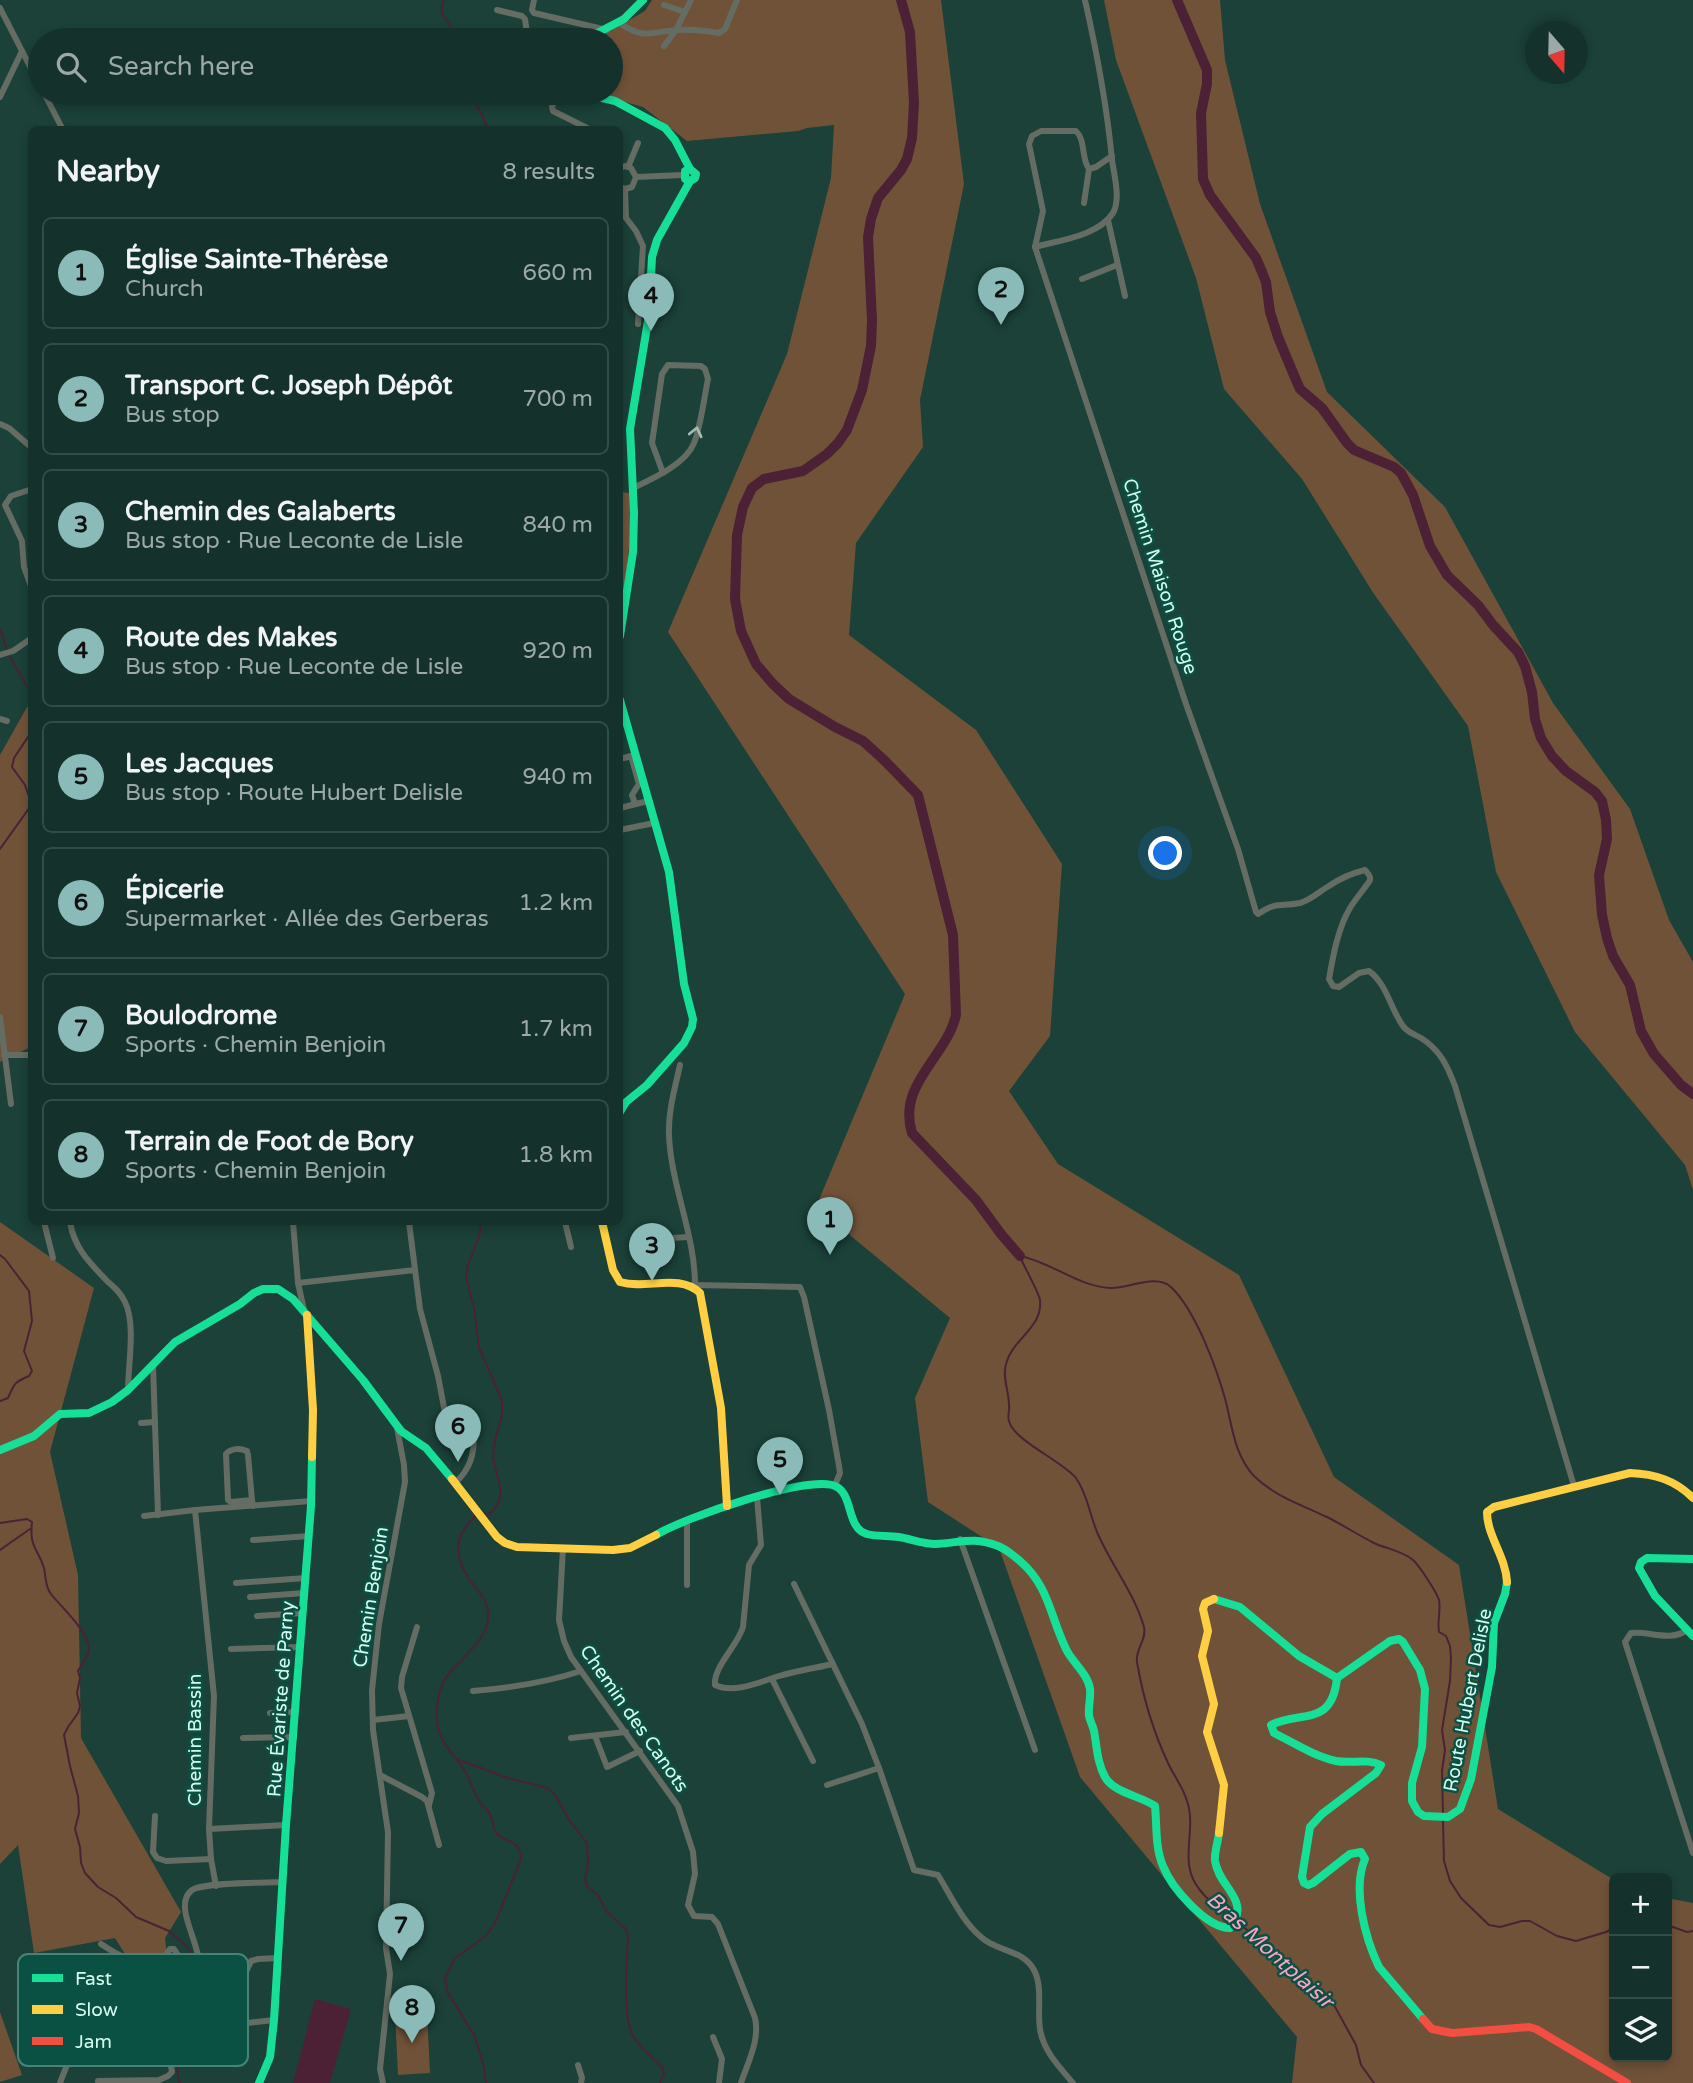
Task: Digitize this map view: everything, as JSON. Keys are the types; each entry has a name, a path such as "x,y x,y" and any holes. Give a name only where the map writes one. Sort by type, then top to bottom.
{"main road":[{"path":"610,28 634,12 643,0"},
{"path":"622,105 665,128 675,141 688,175 657,240 652,257 649,315 630,429 634,488 633,551 623,616"},
{"path":"623,726 669,872 692,1027 668,1064 623,1107"},
{"path":"603,1225 613,1270 620,1282 634,1286 683,1283 694,1285 700,1293 721,1408 727,1506"},
{"path":"0,1450 34,1436 60,1414 97,1411 128,1390 175,1342 263,1289 278,1289 286,1293 307,1315 363,1380 396,1426 406,1436 426,1448 505,1543 517,1547 613,1550 630,1548 687,1520 727,1506 803,1485 820,1483 835,1485 843,1491 854,1521 860,1531 866,1534 900,1537 924,1544 972,1539 999,1546 1032,1571 1047,1596 1066,1650 1090,1688 1089,1715 1094,1731 1095,1749 1106,1779 1117,1788 1155,1806 1159,1853 1163,1867 1190,1904 1209,1921 1224,1928 1234,1925 1238,1913 1215,1861 1224,1785 1207,1732 1214,1703 1202,1657 1208,1631 1203,1609 1205,1603 1214,1598 1240,1607 1299,1656 1336,1678 1337,1684 1328,1704 1320,1713 1300,1719 1276,1721 1270,1725 1274,1733 1322,1757 1346,1763 1378,1762 1381,1765 1376,1773 1322,1814 1310,1828 1303,1866 1304,1883 1313,1883 1350,1854 1361,1852 1365,1859 1359,1872 1359,1887 1373,1956 1432,2029 1456,2033 1529,2027 1627,2083"},
{"name":"Rue Évariste de Parny","path":"259,2083 270,2057 274,2020 286,1825 312,1501 313,1410 307,1315"},
{"name":"Route Hubert Delisle","path":"1336,1678 1390,1641 1399,1639 1408,1648 1420,1670 1426,1698 1423,1747 1410,1793 1418,1812 1424,1816 1448,1817 1460,1809 1471,1779 1492,1667 1493,1630 1505,1594 1507,1579 1503,1560 1486,1516 1490,1510 1618,1475 1649,1474 1670,1480 1693,1498"},
{"path":"1690,1633 1654,1594 1639,1568 1641,1562 1647,1558 1693,1559"}],"street":[{"path":"534,0 534,13 598,28"},
{"path":"664,46 676,30 691,0"},
{"path":"619,23 641,34 676,30 722,32 737,0"},
{"path":"1084,203 1089,169 1085,164 1080,136 1076,131 1036,133 1030,139 1043,211 1035,247 1098,227 1108,220 1116,207 1112,139 1085,0"},
{"path":"664,5 685,12"},
{"path":"0,8 28,63"},
{"path":"497,10 522,16 526,28"},
{"path":"0,97 22,51"},
{"path":"50,105 61,126"},
{"path":"553,105 553,111 583,126"},
{"path":"628,167 638,143"},
{"path":"1089,169 1112,156"},
{"path":"623,168 634,170 636,177 632,187 623,188"},
{"path":"636,177 688,175"},
{"path":"623,196 626,218 643,246 638,324"},
{"path":"1108,220 1125,296"},
{"name":"Chemin Maison Rouge","path":"1035,247 1258,914 1269,906 1300,903 1331,884 1360,871 1365,870 1369,875 1370,879 1347,913 1336,945 1329,979 1333,986 1339,987 1360,973 1369,971 1378,978 1405,1030 1435,1049 1446,1063 1574,1486"},
{"path":"1082,279 1117,265"},
{"path":"634,488 663,473 687,454 694,444 708,379 707,372 701,366 672,364 664,368 652,443 663,473"},
{"path":"0,425 9,428 28,445"},
{"path":"28,490 11,496 3,505 22,541 24,567 28,578"},
{"path":"0,655 13,651 28,641"},
{"path":"623,758 631,756 639,784 632,794 635,804"},
{"path":"623,807 648,801"},
{"path":"623,829 654,823"},
{"path":"0,1017 11,1104"},
{"path":"4,1055 28,1055"},
{"path":"680,1065 670,1115 669,1136 692,1255 694,1285 800,1287 829,1410 840,1473 835,1485"},
{"path":"45,1225 53,1258"},
{"path":"71,1225 76,1245 120,1293 129,1313 128,1390"},
{"path":"293,1225 298,1283 307,1315"},
{"path":"409,1225 419,1309 438,1376 446,1418 453,1427 474,1436 472,1460 466,1473 456,1482"},
{"path":"566,1225 571,1247"},
{"path":"672,1238 688,1237"},
{"path":"298,1283 415,1270"},
{"path":"153,1364 158,1515"},
{"path":"141,1423 155,1422"},
{"name":"Chemin Benjoin","path":"383,2083 380,2069 390,1974 386,1948 388,1832 373,1720 372,1690 379,1624 405,1482 396,1426"},
{"path":"252,1503 247,1451 231,1449 226,1454 228,1500 231,1502 252,1503 312,1501"},
{"path":"757,1497 761,1545 748,1565 743,1627 716,1673 715,1685 729,1688 833,1664"},
{"path":"144,1516 252,1503"},
{"name":"Chemin Bassin","path":"195,1510 214,1696 209,1829 216,1886"},
{"path":"687,1520 687,1585"},
{"path":"253,1540 309,1536"},
{"path":"960,1539 1035,1750"},
{"name":"Chemin des Canots","path":"563,1548 559,1620 571,1657 678,1806 693,1852 695,1874 688,1905 694,1916 712,1917 718,1924 755,2018 758,2028 756,2040 741,2083"},
{"path":"236,1583 306,1578"},
{"path":"793,1584 862,1724 880,1768 914,1870 938,1875 968,1923 984,1940 1019,1955 1028,1962 1038,1979 1040,2030 1055,2063 1073,2083"},
{"path":"250,1597 304,1594"},
{"path":"257,1616 303,1613"},
{"path":"417,1627 401,1682 432,1793 429,1805"},
{"path":"1690,1633 1631,1633 1625,1642 1693,1853"},
{"path":"231,1649 300,1647"},
{"path":"472,1691 519,1687 581,1671"},
{"path":"772,1679 813,1761"},
{"path":"270,1713 295,1712"},
{"path":"373,1720 409,1717"},
{"path":"571,1738 626,1732"},
{"path":"595,1736 607,1767 640,1751"},
{"path":"243,1738 294,1737"},
{"path":"827,1785 880,1768"},
{"path":"380,1775 422,1797 429,1805 439,1845"},
{"path":"155,1816 153,1852 157,1858 166,1861 211,1859"},
{"path":"209,1829 286,1825"},
{"path":"198,1954 186,1915 185,1903 189,1892 216,1886 283,1882"},
{"path":"101,1944 116,1954"},
{"path":"248,1968 251,1961 278,1958"},
{"path":"248,2023 274,2020"},
{"path":"713,2037 722,2059 719,2083"},
{"path":"578,2065 581,2083"},
{"path":"60,2083 66,2066"},
{"path":"98,2081 159,2080 170,2074 171,2066"}],"shaded area":[{"path":"652,0 941,0 964,184 920,400 923,447 856,543 849,635 976,730 1062,864 1050,1036 1009,1091 1058,1164 1239,1275 1334,1477 1459,1565 1498,1809 1609,1877 1609,2062 1672,2062 1672,1899 1693,1903 1693,2083 1292,2083 1297,2037 1080,1777 999,1548 928,1502 915,1398 950,1318 816,1207 905,994 668,632 787,354 831,178 834,125 687,141 643,107 623,101 623,28 615,28 645,11"},
{"path":"1104,0 1220,0 1225,60 1260,204 1327,392 1445,507 1553,703 1630,809 1669,920 1693,962 1693,1190 1685,1165 1575,1032 1496,872 1468,726 1374,594 1302,479 1224,389 1196,278 1116,60"},
{"path":"623,492 630,493 623,596"},
{"path":"28,707 28,1048 0,1062 0,755"},
{"path":"0,1222 94,1288 50,1452 78,1575 81,1738 181,1912 165,1938 167,1954 125,1954 115,1938 34,1953 18,1845 0,1864"},
{"path":"315,1999 351,2009 330,2083 293,2083"},
{"path":"427,2011 430,2073 398,2075 395,2013"},
{"path":"0,2012 22,2075 0,2082"}],"waterway":[{"path":"444,0 442,13 452,28"},
{"path":"901,0 910,32 914,103 912,138 907,159 878,198 871,219 868,237 871,346 862,390 847,430 827,454 803,471 764,479 752,488 743,507 737,535 735,599 741,631 756,664 773,684 789,699 863,741 918,795 953,935 956,1015 951,1030 917,1085 911,1100 909,1116 912,1133 976,1200 1020,1256"},
{"path":"1177,0 1207,70 1201,113 1203,179 1210,195 1256,258 1266,282 1270,312 1278,337 1300,389 1322,408 1354,450 1394,467 1401,473 1413,495 1430,546 1447,575 1478,605 1518,652 1532,692 1535,719 1541,738 1552,756 1602,801 1607,839 1599,875 1607,938 1613,956 1630,985 1641,1031 1654,1054 1681,1085 1693,1094"},
{"path":"477,105 487,126"},
{"path":"0,629 7,650"},
{"path":"9,655 28,686"},
{"path":"28,737 14,758 12,767 28,793"},
{"path":"0,849 28,810"},
{"path":"481,1225 466,1278 474,1308 479,1348 502,1400 502,1415 493,1456 500,1486 499,1500 489,1514 483,1513"},
{"path":"0,1255 29,1291 32,1321 24,1351 32,1371 29,1376 15,1384 8,1398 0,1401"},
{"path":"1020,1256 1098,1286 1117,1288 1158,1281 1171,1287 1197,1325 1222,1389 1238,1450 1254,1476 1289,1500 1374,1543 1405,1554 1419,1567 1439,1600 1439,1632 1446,1636 1450,1646 1450,1681 1442,1730 1445,1750 1442,1771 1443,1815"},
{"name":"Bras Montplaisir","path":"1020,1257 1039,1297 1040,1310 1032,1326 1014,1347 1006,1364 1009,1421 1019,1436 1076,1478 1103,1544 1140,1614 1144,1636 1137,1657 1139,1675 1158,1739 1187,1801 1190,1820 1190,1870 1201,1891 1234,1920"},
{"path":"478,1514 464,1529 458,1552 464,1570 485,1602 488,1622 479,1640 444,1681 438,1698 437,1716 442,1739 490,1814 496,1832 518,1847 521,1859 496,1921 486,1936 454,1959 445,1978 447,1991 475,2037 486,2083"},
{"path":"0,1523 27,1519 32,1522 33,1543 44,1568 48,1588 79,1626 89,1647 78,1671 80,1678 77,1693 80,1706 64,1735 78,1796 79,1813 75,1829 85,1873 98,1887 116,1898 136,1917 169,1931 189,1949 191,1954"},
{"path":"0,1550 30,1529"},
{"path":"457,1759 507,1778 549,1789 587,1843 585,1880 587,1886 598,1895 607,1912 626,1929 627,2015 633,2036 639,2045 663,2068 664,2074 660,2083"},
{"path":"1443,1821 1444,1861 1450,1881 1461,1898 1489,1925 1500,1927 1530,1921 1557,1936 1576,1941 1609,1930"},
{"name":"Bras Montplaisir","path":"1238,1923 1270,1947 1306,1984 1334,2005 1356,2045 1361,2065 1374,2083"},
{"path":"1672,1927 1687,1932 1693,1931"},
{"path":"177,2066 180,2083"}],"traffic: fast":[{"path":"607,28 624,19 643,0"},
{"path":"622,105 665,128 675,140 690,169 696,174 657,240 652,257 649,315 630,429 633,552 623,617"},
{"path":"690,169 685,171 685,179 690,181"},
{"path":"623,711 669,872 684,984 693,1019 684,1043 647,1085 623,1107"},
{"path":"0,1450 34,1436 60,1414 89,1413 112,1402 128,1390 175,1342 254,1293 263,1289 278,1289 293,1299 363,1380 401,1431 426,1448 452,1479"},
{"path":"259,2083 270,2057 274,2020 311,1506 312,1457"},
{"path":"656,1535 747,1499 776,1491 823,1484 842,1491 856,1526 867,1534 931,1544 981,1541 1004,1549 1020,1561 1037,1581 1066,1649 1089,1684 1089,1716 1105,1777 1121,1791 1155,1806 1159,1852 1173,1885 1200,1914 1230,1928 1238,1910 1215,1861 1219,1833"},
{"path":"1693,1559 1647,1558 1641,1562 1639,1568 1655,1596 1693,1636"},
{"path":"1214,1599 1240,1607 1299,1656 1337,1678 1390,1641 1399,1639 1403,1642 1420,1670 1425,1689 1422,1747 1412,1783 1412,1801 1418,1812 1424,1816 1448,1817 1460,1809 1471,1779 1492,1667 1494,1623 1507,1582"},
{"path":"1337,1678 1334,1694 1322,1711 1271,1725 1274,1733 1328,1759 1381,1765 1376,1773 1322,1814 1310,1827 1302,1877 1304,1883 1313,1883 1350,1854 1361,1852 1365,1859 1361,1871 1360,1899 1365,1928 1374,1955 1379,1967 1423,2019"}],"traffic: slow":[{"path":"603,1225 613,1270 620,1282 682,1284 700,1293 721,1408 727,1506"},
{"path":"307,1315 313,1410 312,1457"},
{"path":"1507,1582 1488,1521 1487,1512 1494,1507 1630,1473 1664,1479 1693,1498"},
{"path":"452,1479 497,1537 517,1547 613,1550 630,1548 656,1535"},
{"path":"1214,1599 1205,1603 1203,1609 1208,1631 1202,1656 1214,1704 1207,1732 1224,1785 1219,1833"}],"traffic: jam":[{"path":"1423,2019 1432,2029 1452,2033 1529,2027 1536,2029 1627,2083"}],"place":[{"name":"Transport C. Joseph Dépôt","path":"1001,325"},
{"name":"Route des Makes","path":"651,331"},
{"name":"Église Sainte-Thérèse","path":"830,1255"},
{"name":"Chemin des Galaberts","path":"652,1281"},
{"name":"Épicerie","path":"458,1462"},
{"name":"Les Jacques","path":"780,1495"},
{"name":"Boulodrome","path":"401,1961"},
{"name":"Terrain de Foot de Bory","path":"412,2043"}]}
